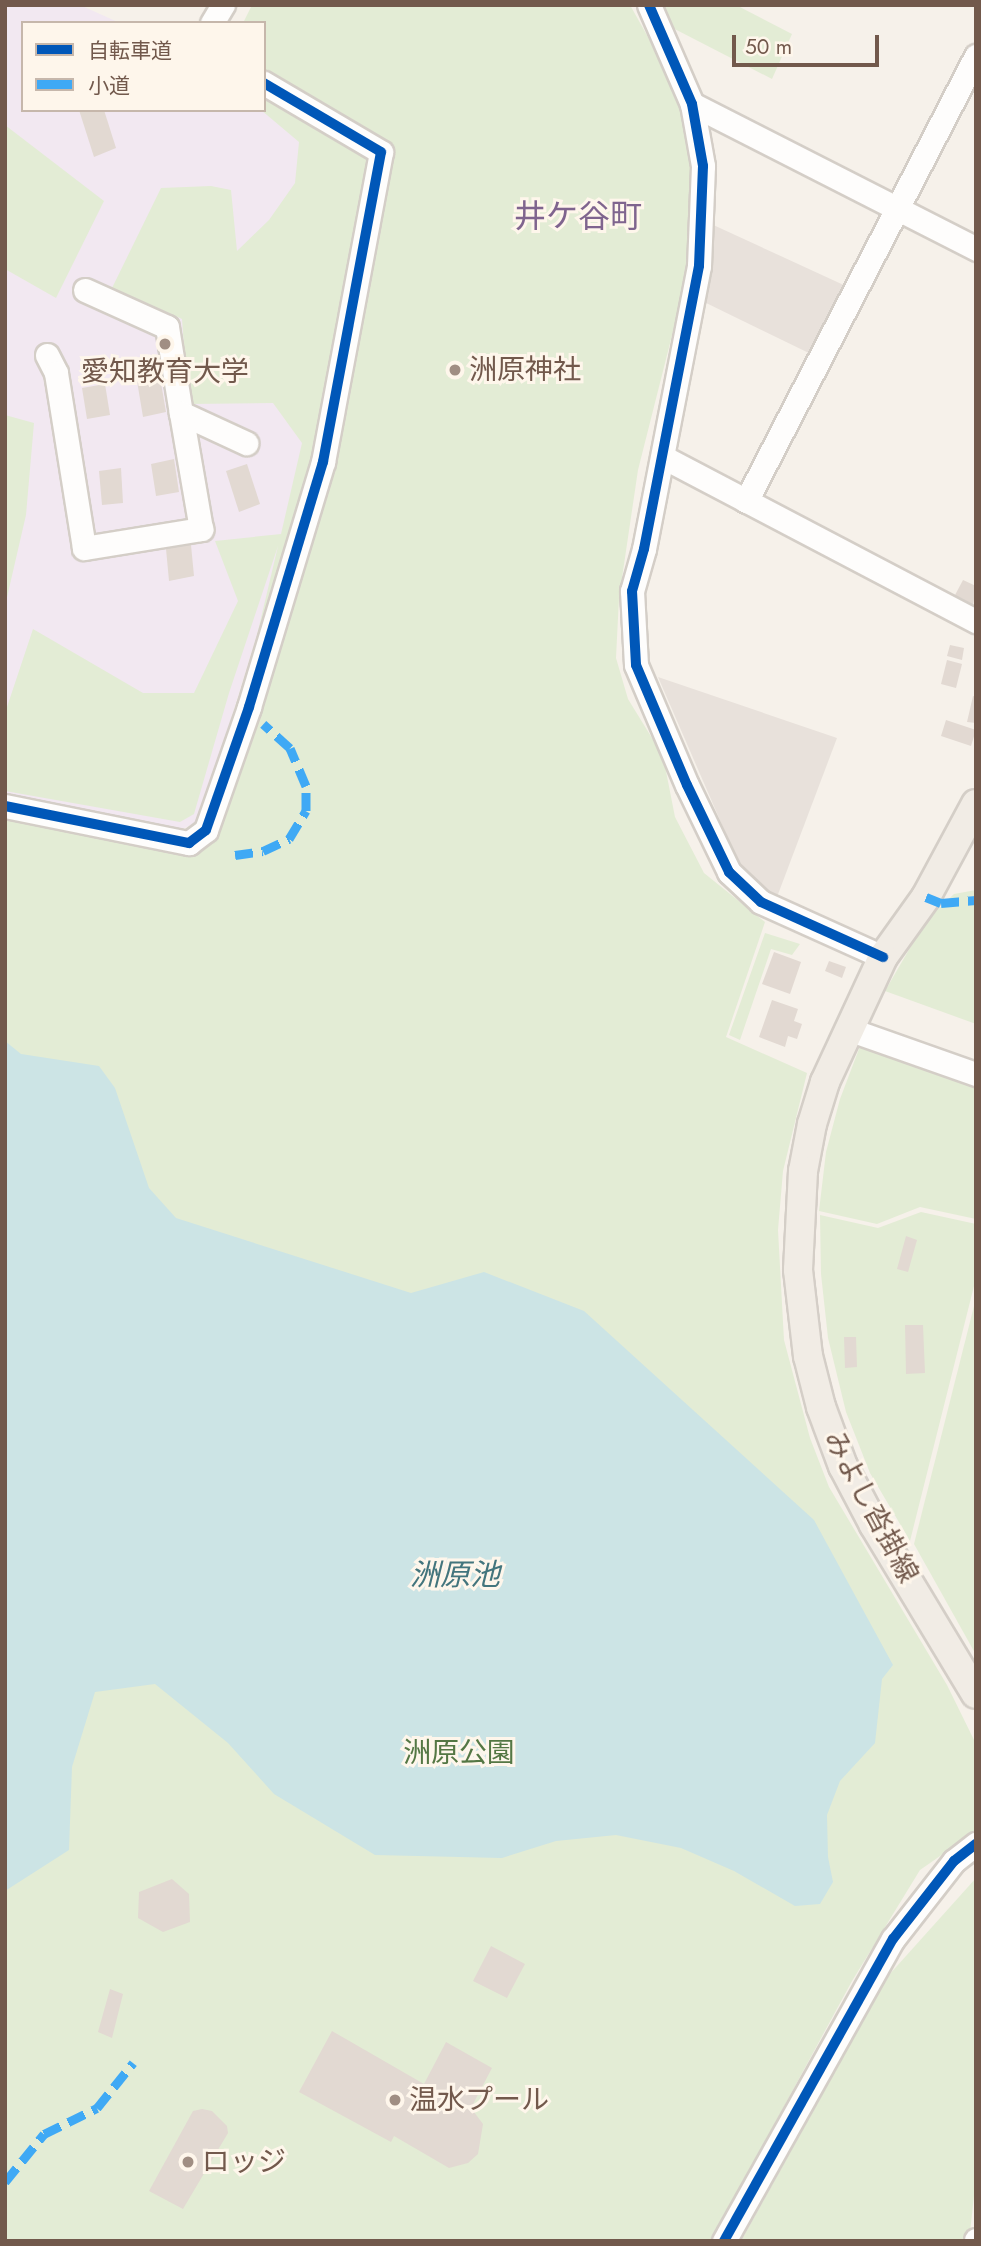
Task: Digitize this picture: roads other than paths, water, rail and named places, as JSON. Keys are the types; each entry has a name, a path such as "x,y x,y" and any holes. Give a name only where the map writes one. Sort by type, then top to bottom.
{"main road":[{"name":"みよし沓掛線","path":"976,804 926,897 883,957 848,1029 812,1124 803,1171 798,1270 808,1356 821,1407 843,1466 874,1525 976,1694"}],"street":[{"path":"649,5 692,104 703,166 699,266 663,457 632,591 635,665 687,785 729,872 761,902 883,957"},
{"path":"746,501 976,56"},
{"path":"5,806 189,843 206,830 249,707 323,462 381,152 266,84"},
{"path":"692,104 976,249"},
{"path":"47,355 56,373 83,548 201,529 167,327 85,290"},
{"path":"181,412 246,443"},
{"path":"663,457 976,621"},
{"path":"848,1029 976,1074"},
{"path":"724,2241 893,1939 954,1861 976,1844"}],"water":[{"name":"洲原池","path":"5,1041 21,1054 99,1066 115,1088 149,1188 176,1218 411,1293 484,1272 584,1311 814,1520 893,1665 882,1679 875,1743 840,1781 827,1815 828,1857 833,1882 820,1904 795,1906 734,1871 681,1848 616,1835 556,1841 502,1858 375,1855 274,1794 228,1743 155,1684 95,1692 72,1767 69,1850 5,1891"}],"place":[{"name":"愛知教育大学","path":"165,344"},
{"name":"洲原神社","path":"455,370"},
{"name":"温水プール","path":"395,2100"},
{"name":"ロッジ","path":"188,2162"}],"district":[{"name":"井ケ谷町","path":"578,216"}],"park label":[{"name":"洲原公園","path":"459,1753"}]}
